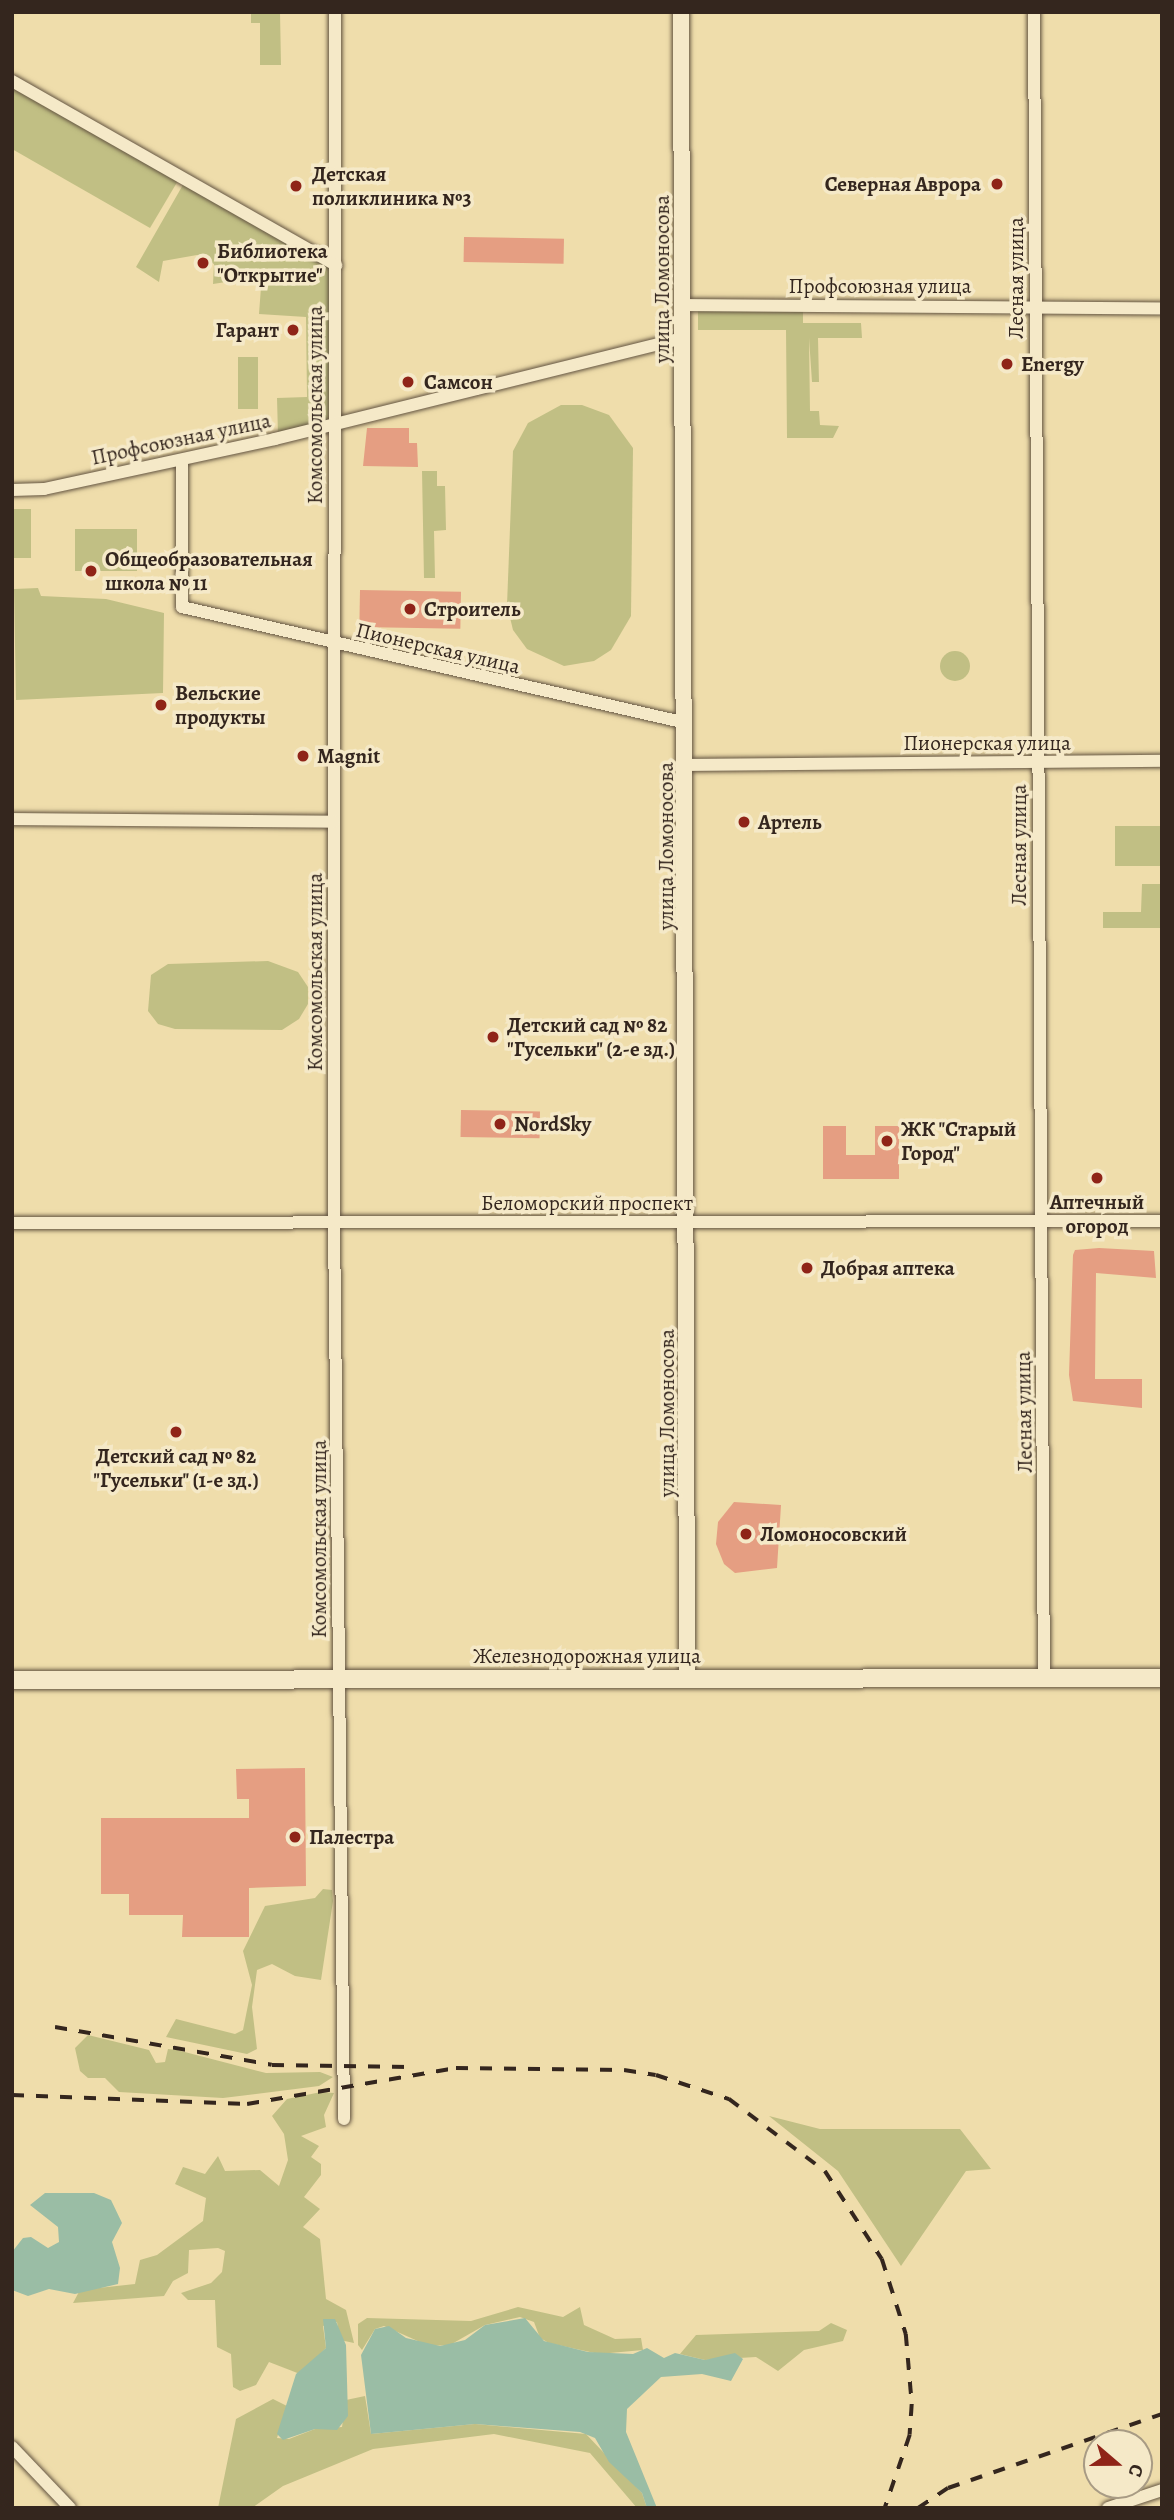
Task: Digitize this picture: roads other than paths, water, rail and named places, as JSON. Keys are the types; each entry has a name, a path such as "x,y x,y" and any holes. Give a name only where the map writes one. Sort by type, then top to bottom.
{"main road":[{"name":"Железнодорожная улица","path":"12,1680 1162,1678"}],"street":[{"name":"Комсомольская улица","path":"335,12 334,1223 344,2119"},
{"name":"улица Ломоносова","path":"681,12 687,765 687,1679"},
{"name":"Лесная улица","path":"1034,12 1044,1678"},
{"path":"12,81 336,265"},
{"name":"Профсоюзная улица","path":"683,305 1162,308"},
{"name":"Профсоюзная улица","path":"12,490 44,489 333,424 683,338"},
{"name":"Пионерская улица","path":"181,464 182,607 686,723"},
{"name":"Пионерская улица","path":"687,765 1162,761"},
{"path":"12,819 334,822"},
{"name":"Беломорский проспект","path":"12,1223 1162,1221"},
{"path":"12,2447 70,2508"},
{"path":"1108,2508 1162,2490"}],"railway":[{"path":"55,2027 272,2065 410,2067"},
{"path":"12,2095 247,2104 456,2068 624,2070 656,2075 729,2099 825,2171 882,2259 906,2334 912,2404 910,2435 885,2508"},
{"path":"918,2508 948,2488 1162,2414"}],"place":[{"name":"Северная Аврора","path":"997,184"},
{"name":"Детская поликлиника №3","path":"296,186"},
{"name":"Библиотека \"Открытие\"","path":"203,263"},
{"name":"Гарант","path":"293,330"},
{"name":"Energy","path":"1007,364"},
{"name":"Самсон","path":"408,382"},
{"name":"Общеобразовательная школа № 11","path":"91,571"},
{"name":"Строитель","path":"410,609"},
{"name":"Вельские продукты","path":"161,705"},
{"name":"Magnit","path":"303,756"},
{"name":"Артель","path":"744,822"},
{"name":"Детский сад № 82 \"Гусельки\" (2-е зд.)","path":"493,1037"},
{"name":"NordSky","path":"500,1124"},
{"name":"ЖК \"Старый Город\"","path":"887,1141"},
{"name":"Аптечный огород","path":"1097,1178"},
{"name":"Добрая аптека","path":"807,1268"},
{"name":"Детский сад № 82 \"Гусельки\" (1-е зд.)","path":"176,1432"},
{"name":"Ломоносовский","path":"746,1534"},
{"name":"Палестра","path":"295,1837"}]}
